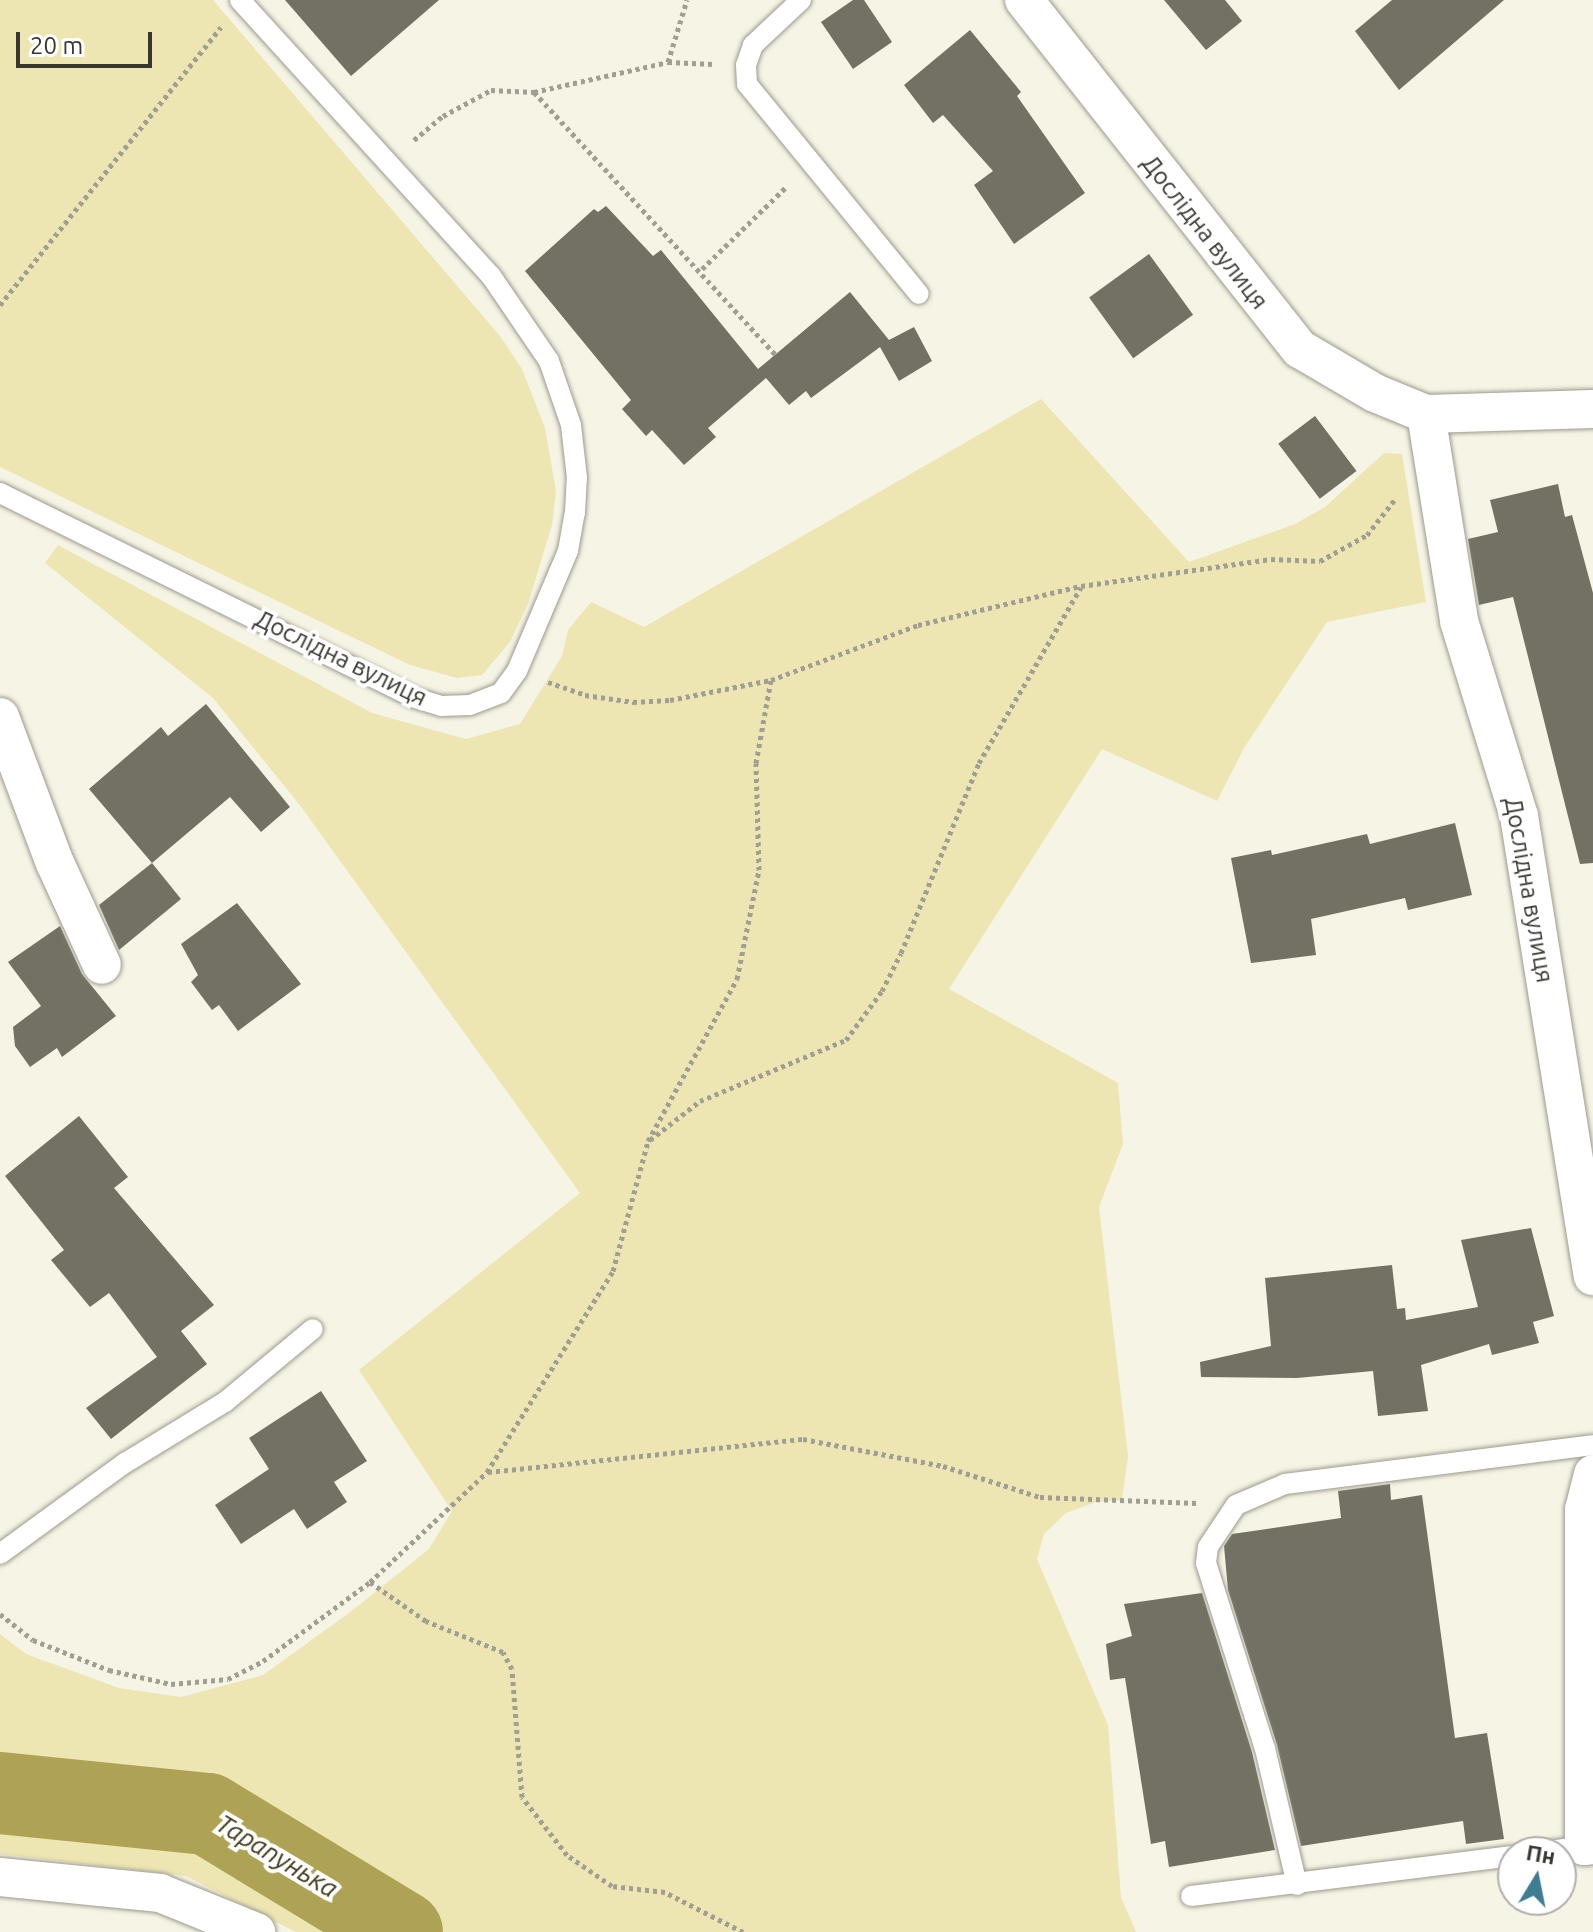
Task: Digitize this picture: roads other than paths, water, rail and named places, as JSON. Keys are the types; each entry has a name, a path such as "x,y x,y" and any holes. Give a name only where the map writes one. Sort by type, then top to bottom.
{"street":[{"name":"Дослідна вулиця","path":"1024,0 1300,349 1375,393 1426,414 1593,409"},
{"name":"Дослідна вулиця","path":"1426,414 1429,453 1459,621 1519,816 1593,1276"},
{"path":"0,717 55,863 102,965"},
{"path":"1588,1846 1584,1509 1593,1474"},
{"path":"0,1877 160,1893 256,1932"}],"lane":[{"path":"801,0 758,37 746,65 747,84 758,102 919,294"},
{"name":"Дослідна вулиця","path":"0,493 412,697 441,706 470,705 501,693 517,671 568,551 577,478 571,425 549,361 491,276 240,1"},
{"path":"0,1554 125,1463 225,1402 313,1329"},
{"path":"1297,1885 1265,1749 1206,1563 1208,1547 1236,1505 1285,1484 1593,1445"},
{"path":"1191,1896 1497,1858"}],"waterway":[{"name":"Тарапунька","path":"0,1793 208,1814 402,1932"}]}
